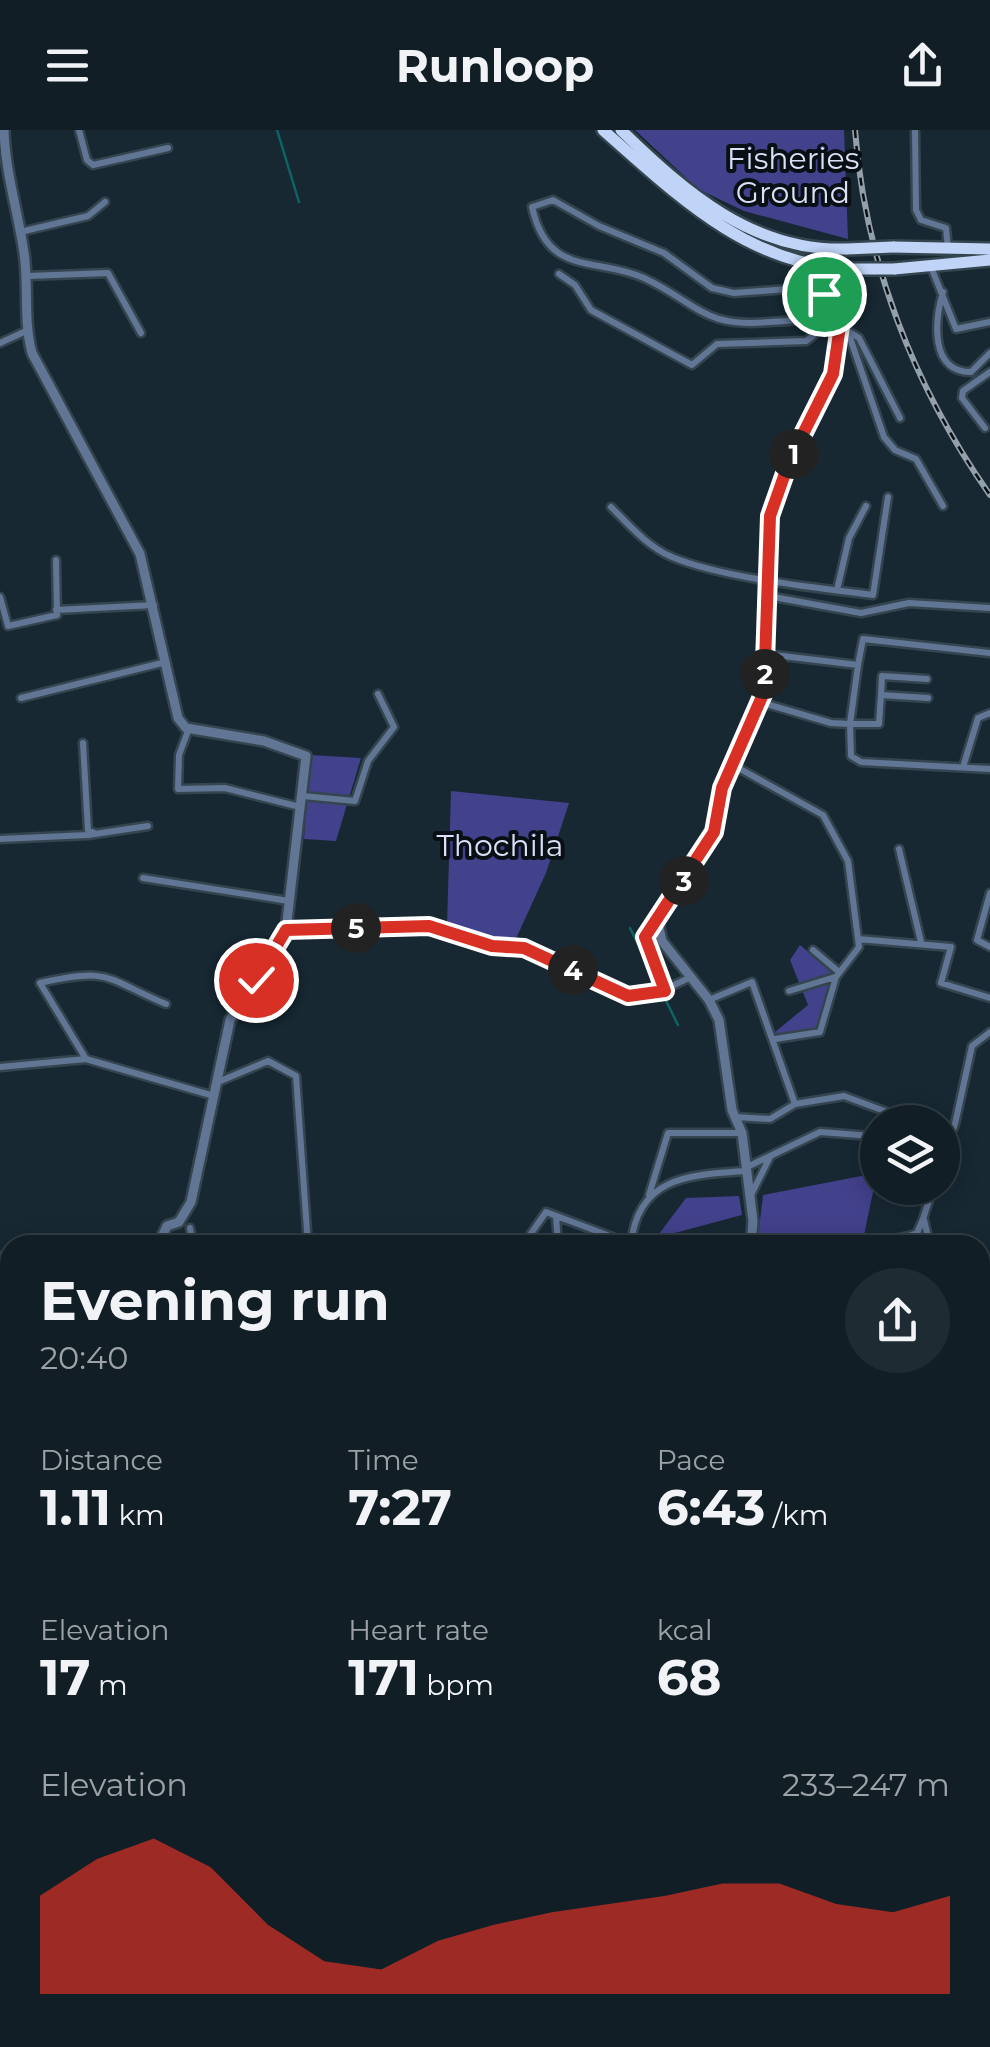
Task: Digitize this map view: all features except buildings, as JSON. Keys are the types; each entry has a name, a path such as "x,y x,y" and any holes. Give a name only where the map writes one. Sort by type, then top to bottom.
{"highway":[{"path":"603,130 708,221 766,250 844,269 930,266 987,253"},
{"path":"621,130 692,197 724,217 799,246 987,253"}],"street":[{"path":"4,130 27,276 26,330 32,353 140,554 178,718 189,728 299,751 306,756 286,930 230,1020 190,1202 179,1222 166,1226 162,1235"},
{"path":"79,130 88,160 94,165 168,148"},
{"path":"915,130 916,210 921,220 946,228 948,250"},
{"path":"816,316 727,324 699,313 646,279 610,266 593,268 554,251 539,231 532,207 553,200 599,226 664,253 712,288 734,293 815,287 844,269"},
{"path":"20,232 88,216 106,202"},
{"path":"930,266 956,329 990,322"},
{"path":"559,274 576,285 591,310 692,365 717,344 806,341 813,336 822,296 844,269"},
{"path":"662,992 645,942 714,832 722,788 760,702 766,654 770,516 789,462 833,374 844,327 844,269"},
{"path":"27,276 108,273 141,333"},
{"path":"815,287 822,296"},
{"path":"943,292 936,336 948,363 971,372 990,353"},
{"path":"844,327 859,338 900,418"},
{"path":"844,327 884,436 892,447 916,459 943,506"},
{"path":"0,343 26,330"},
{"path":"984,428 962,398 963,391 990,372"},
{"path":"611,507 638,535 671,557 768,579 873,595 888,497"},
{"path":"837,590 850,538 866,506"},
{"path":"0,597 8,626 56,615 56,560"},
{"path":"768,596 861,613 909,603 990,608"},
{"path":"56,610 154,605"},
{"path":"990,653 863,639 850,724 851,756 860,762 990,770"},
{"path":"766,654 858,665"},
{"path":"21,698 167,662"},
{"path":"760,702 831,724 878,724 882,676 927,679"},
{"path":"302,796 355,801 368,761 394,726 378,694"},
{"path":"881,695 928,698"},
{"path":"963,767 978,718 990,713"},
{"path":"189,728 178,755 178,789 225,788 301,808"},
{"path":"83,743 88,830 96,834"},
{"path":"734,766 824,815 848,861 859,947 837,975 820,1032 776,1039"},
{"path":"0,839 96,834 148,826"},
{"path":"899,848 921,942"},
{"path":"143,878 290,901"},
{"path":"990,892 977,940 990,947"},
{"path":"657,919 662,941 709,1000 718,1020 735,1117 742,1133 751,1235"},
{"path":"286,930 429,926 492,946 524,948 628,996 662,992 691,976"},
{"path":"858,940 921,942 951,948 941,983 990,998"},
{"path":"813,950 837,975"},
{"path":"86,1059 40,983 81,974 101,975 122,980 166,1004"},
{"path":"789,991 837,975"},
{"path":"709,1000 752,982 776,1039 795,1104"},
{"path":"955,1105 972,1046 990,1032"},
{"path":"0,1067 86,1059 214,1096"},
{"path":"218,1082 268,1061 296,1076 307,1235"},
{"path":"735,1117 770,1120 795,1104 844,1096 868,1105"},
{"path":"632,1235 632,1227 656,1190 681,1176 746,1170 820,1132 860,1135"},
{"path":"646,1207 668,1133 742,1133"},
{"path":"750,1197 770,1156"},
{"path":"912,1235 917,1233 927,1205"},
{"path":"530,1235 546,1212 607,1235"},
{"path":"556,1216 557,1235"},
{"path":"919,1235 923,1218"},
{"path":"923,1218 926,1235"},
{"path":"190,1228 191,1235"},
{"path":"596,1231 596,1235"}],"green space":[{"name":"Fisheries Ground","path":"635,130 844,130 848,239 744,211 698,189"},
{"path":"310,755 361,758 336,841 304,839"},
{"name":"Thochila","path":"451,791 569,803 546,873 514,943 499,944 447,926"},
{"path":"800,945 831,971 820,1027 776,1038 775,1032 808,1005 790,960"},
{"path":"860,1176 860,1205 870,1205 864,1235 758,1235 763,1195"},
{"path":"739,1196 742,1215 658,1235 686,1198"}],"waterway":[{"path":"277,130 299,202"},
{"path":"630,928 678,1025"}],"railway":[{"path":"855,130 870,228 898,322 938,411 990,495"}],"route":[{"path":"256,980 286,930 429,926 492,946 524,948 628,996 665,991 645,937 714,832 722,788 764,692 770,516 789,462 833,374 840,326 838,269 824,294"}]}
